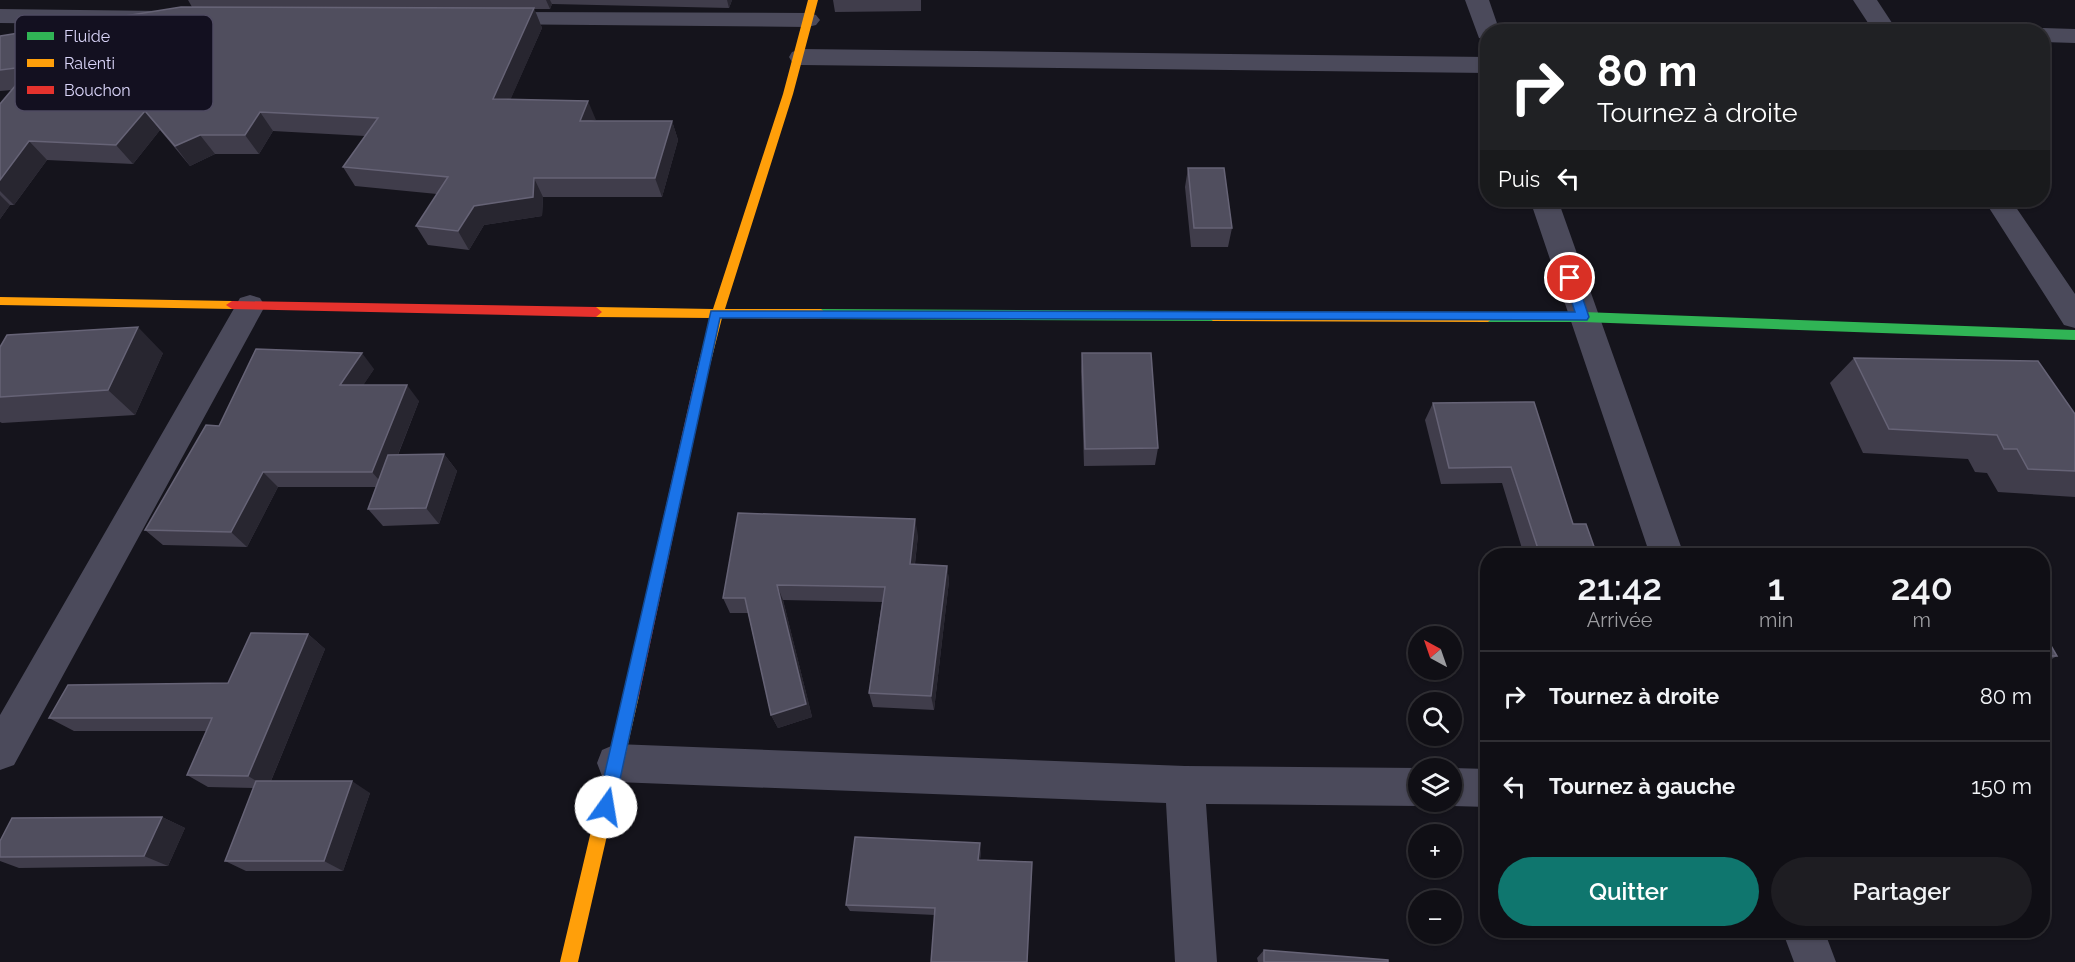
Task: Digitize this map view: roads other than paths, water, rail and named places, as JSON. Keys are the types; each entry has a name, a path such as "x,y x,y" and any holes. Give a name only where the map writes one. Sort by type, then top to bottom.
{"street":[{"path":"1477,0 1485,24"},
{"path":"1865,0 1882,24"},
{"path":"473,19 811,10 801,57 715,314 616,763 569,962"},
{"path":"0,16 15,16"},
{"path":"2050,35 2075,36"},
{"path":"801,57 1480,66"},
{"path":"1546,207 1665,548"},
{"path":"2002,207 2075,317"},
{"path":"0,301 715,314 1583,317 2075,335"},
{"path":"0,752 250,306"},
{"path":"616,763 1185,785 1408,787"},
{"path":"1185,785 1196,962"},
{"path":"1462,788 1480,788"},
{"path":"1806,938 1815,962"}]}
